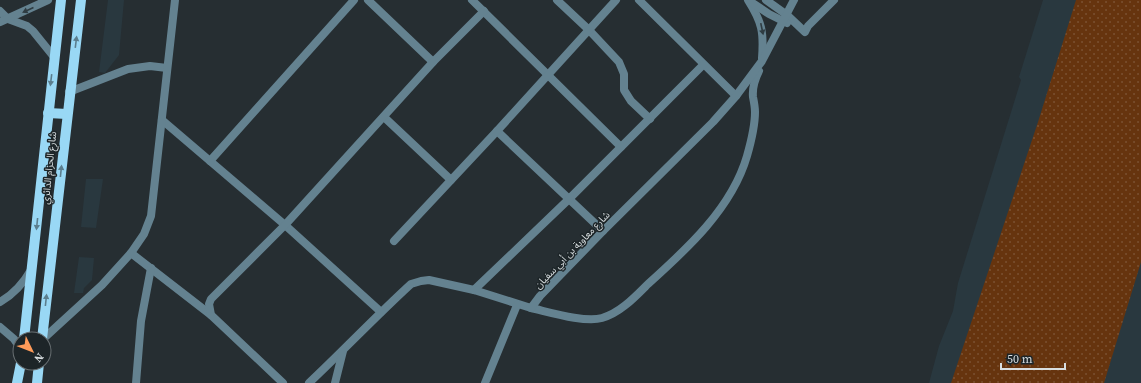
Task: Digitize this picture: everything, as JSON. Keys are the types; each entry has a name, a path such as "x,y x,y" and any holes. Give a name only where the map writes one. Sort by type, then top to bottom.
{"main road":[{"name":"شارع الحزام الدائري","path":"25,331 61,0"},
{"name":"شارع الحزام الدائري","path":"44,331 69,92 81,0"},
{"path":"48,113 67,114"},
{"path":"17,383 19,371"},
{"path":"37,383 38,371"}],"street":[{"path":"0,22 48,0"},
{"path":"52,331 102,285 131,252 144,234 151,216 175,0"},
{"path":"210,161 354,0"},
{"path":"368,0 433,62"},
{"path":"472,0 621,147"},
{"path":"557,0 589,30 619,62 624,74 624,90 631,101 650,119"},
{"path":"394,241 497,131 616,0"},
{"path":"639,0 736,96"},
{"path":"748,0 785,18 805,32 808,26 834,0"},
{"path":"309,383 411,284 421,281 430,280 474,290 517,305 591,320 603,318 629,302 675,259 712,219 737,181 746,158 753,130 755,113 753,97 754,83 762,61 763,33 760,22 748,0"},
{"path":"766,0 785,18"},
{"name":"شارع معاوية بن أبي سفيان","path":"531,308 540,296 603,231 704,132 736,96 762,61 794,0"},
{"path":"0,11 8,19 20,22 30,29 54,57"},
{"path":"211,314 209,304 211,299 285,225 433,62 484,11"},
{"path":"69,92 128,69 150,66 167,68"},
{"path":"474,290 704,66"},
{"path":"384,117 451,180"},
{"path":"162,120 285,225 381,312"},
{"path":"497,131 603,231"},
{"path":"131,252 211,314 283,383"},
{"path":"0,302 14,293 23,283 32,268"},
{"path":"136,383 142,321 151,268"},
{"path":"485,383 517,305"},
{"path":"0,327 12,337"},
{"path":"335,383 344,350"}],"shaded area":[{"path":"108,0 124,0 119,55 105,73 99,72"},
{"path":"1043,0 1141,0 1141,383 929,383 939,346 953,311 958,283 1021,80 1019,77"},
{"path":"1076,0 1141,0 1141,262 1104,383 951,383 1038,122"},
{"path":"86,179 103,179 96,228 81,227"},
{"path":"79,257 94,258 92,280 84,288 83,293 74,293"}]}
